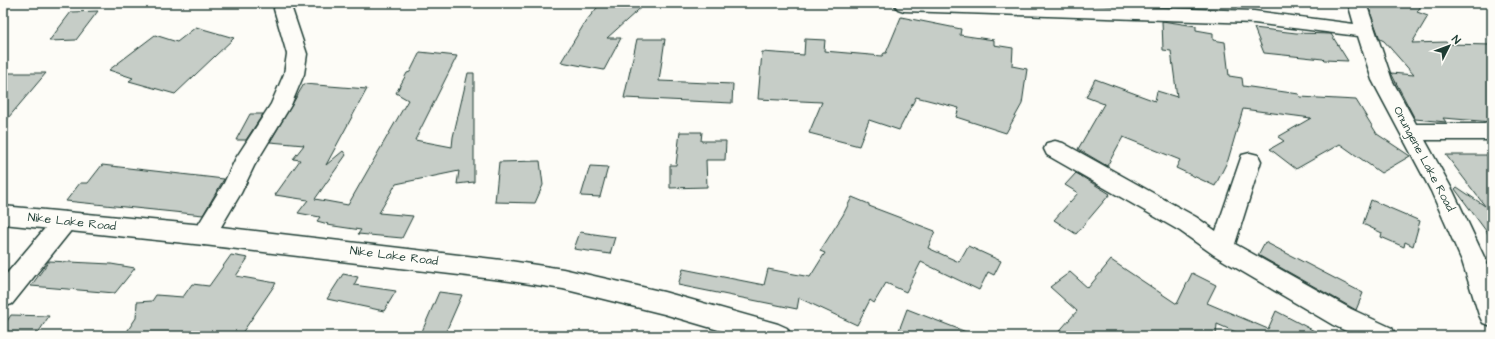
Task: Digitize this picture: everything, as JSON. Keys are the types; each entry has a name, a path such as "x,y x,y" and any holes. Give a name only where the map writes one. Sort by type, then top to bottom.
{"street":[{"path":"204,235 233,187 244,164 281,105 294,74 297,54 283,9 284,3"},
{"name":"Onungene Lake Road","path":"1356,3 1382,80 1442,191 1474,262 1492,315"},
{"path":"904,5 1254,17 1366,31"},
{"path":"1410,132 1492,132"},
{"path":"1054,149 1188,224 1222,248 1342,317 1383,336"},
{"path":"1222,248 1250,161"},
{"name":"Nike Lake Road","path":"3,215 204,235 496,269 563,279 664,303 778,336"},
{"path":"3,296 64,221"}],"building":[{"path":"601,3 646,3 607,38 621,38 604,70 561,62 586,21"},
{"path":"1376,3 1423,3 1417,12 1428,16 1412,43 1446,42 1448,44 1492,45 1492,122 1443,118 1446,122 1415,119 1391,73 1414,75 1384,41 1380,39 1370,12"},
{"path":"98,11 76,40 49,41 71,12"},
{"path":"901,17 961,29 960,35 994,40 994,45 1013,48 1012,66 1027,69 1022,104 1006,133 956,117 959,108 916,97 899,130 869,120 859,146 809,133 822,102 758,99 762,52 804,55 805,39 825,40 824,51 882,56 886,53"},
{"path":"1162,21 1196,26 1196,30 1213,33 1213,40 1225,42 1229,76 1242,78 1243,86 1299,94 1300,97 1356,100 1377,134 1410,156 1381,173 1340,144 1296,169 1270,149 1284,141 1278,137 1311,118 1243,109 1228,160 1215,186 1176,168 1180,160 1123,137 1107,166 1078,149 1104,104 1086,97 1095,79 1155,101 1157,91 1177,97 1171,51 1163,50"},
{"path":"196,27 234,38 175,94 129,81 133,78 109,70 155,35 177,42"},
{"path":"1254,28 1296,33 1331,34 1348,61 1324,60 1264,53"},
{"path":"637,39 665,39 659,81 733,84 732,103 624,98"},
{"path":"420,52 457,56 415,140 452,147 468,73 474,73 474,182 457,184 459,171 396,184 379,213 413,216 402,238 358,234 361,230 327,225 328,224 317,221 320,217 298,213 308,200 275,195 300,160 293,159 304,145 270,142 304,84 367,89 326,165 343,151 346,155 315,199 348,205 408,100 396,93 407,73 410,72"},
{"path":"3,73 46,73 3,124"},
{"path":"250,114 263,114 246,140 236,140"},
{"path":"680,132 702,132 701,141 726,141 725,160 706,160 707,187 670,188 670,165 676,165"},
{"path":"1446,155 1492,155 1492,239 1455,189 1457,187 1485,206"},
{"path":"540,161 543,185 535,203 495,202 499,162"},
{"path":"102,165 224,179 203,215 66,201 80,183 88,183"},
{"path":"590,166 608,167 600,197 581,196"},
{"path":"1076,173 1110,194 1076,234 1054,220 1078,193 1065,185"},
{"path":"852,197 869,204 869,206 935,231 928,248 959,262 968,246 1001,261 994,275 988,272 979,290 921,262 906,292 886,283 874,303 870,300 857,325 799,298 797,309 678,285 683,269 764,285 768,269 810,277 825,253 820,251 843,215"},
{"path":"1371,200 1420,221 1413,246 1405,242 1404,247 1381,237 1382,233 1363,224"},
{"path":"580,232 615,237 610,254 574,249"},
{"path":"1265,242 1363,293 1356,310 1258,255"},
{"path":"231,255 248,258 236,276 276,283 240,336 124,336 136,318 137,302 152,301 156,295 183,297 192,284 209,286"},
{"path":"1111,260 1177,304 1192,273 1216,285 1207,303 1268,329 1276,311 1324,336 1245,336 1217,324 1216,336 1055,336 1077,311 1050,287 1070,272 1088,288"},
{"path":"49,261 111,264 135,268 115,293 31,286"},
{"path":"343,274 358,277 354,285 396,291 384,311 327,299"},
{"path":"439,292 462,295 444,336 420,336"},
{"path":"907,309 974,336 907,336 898,333"},
{"path":"11,315 49,316 36,336 3,336 3,327"}]}
